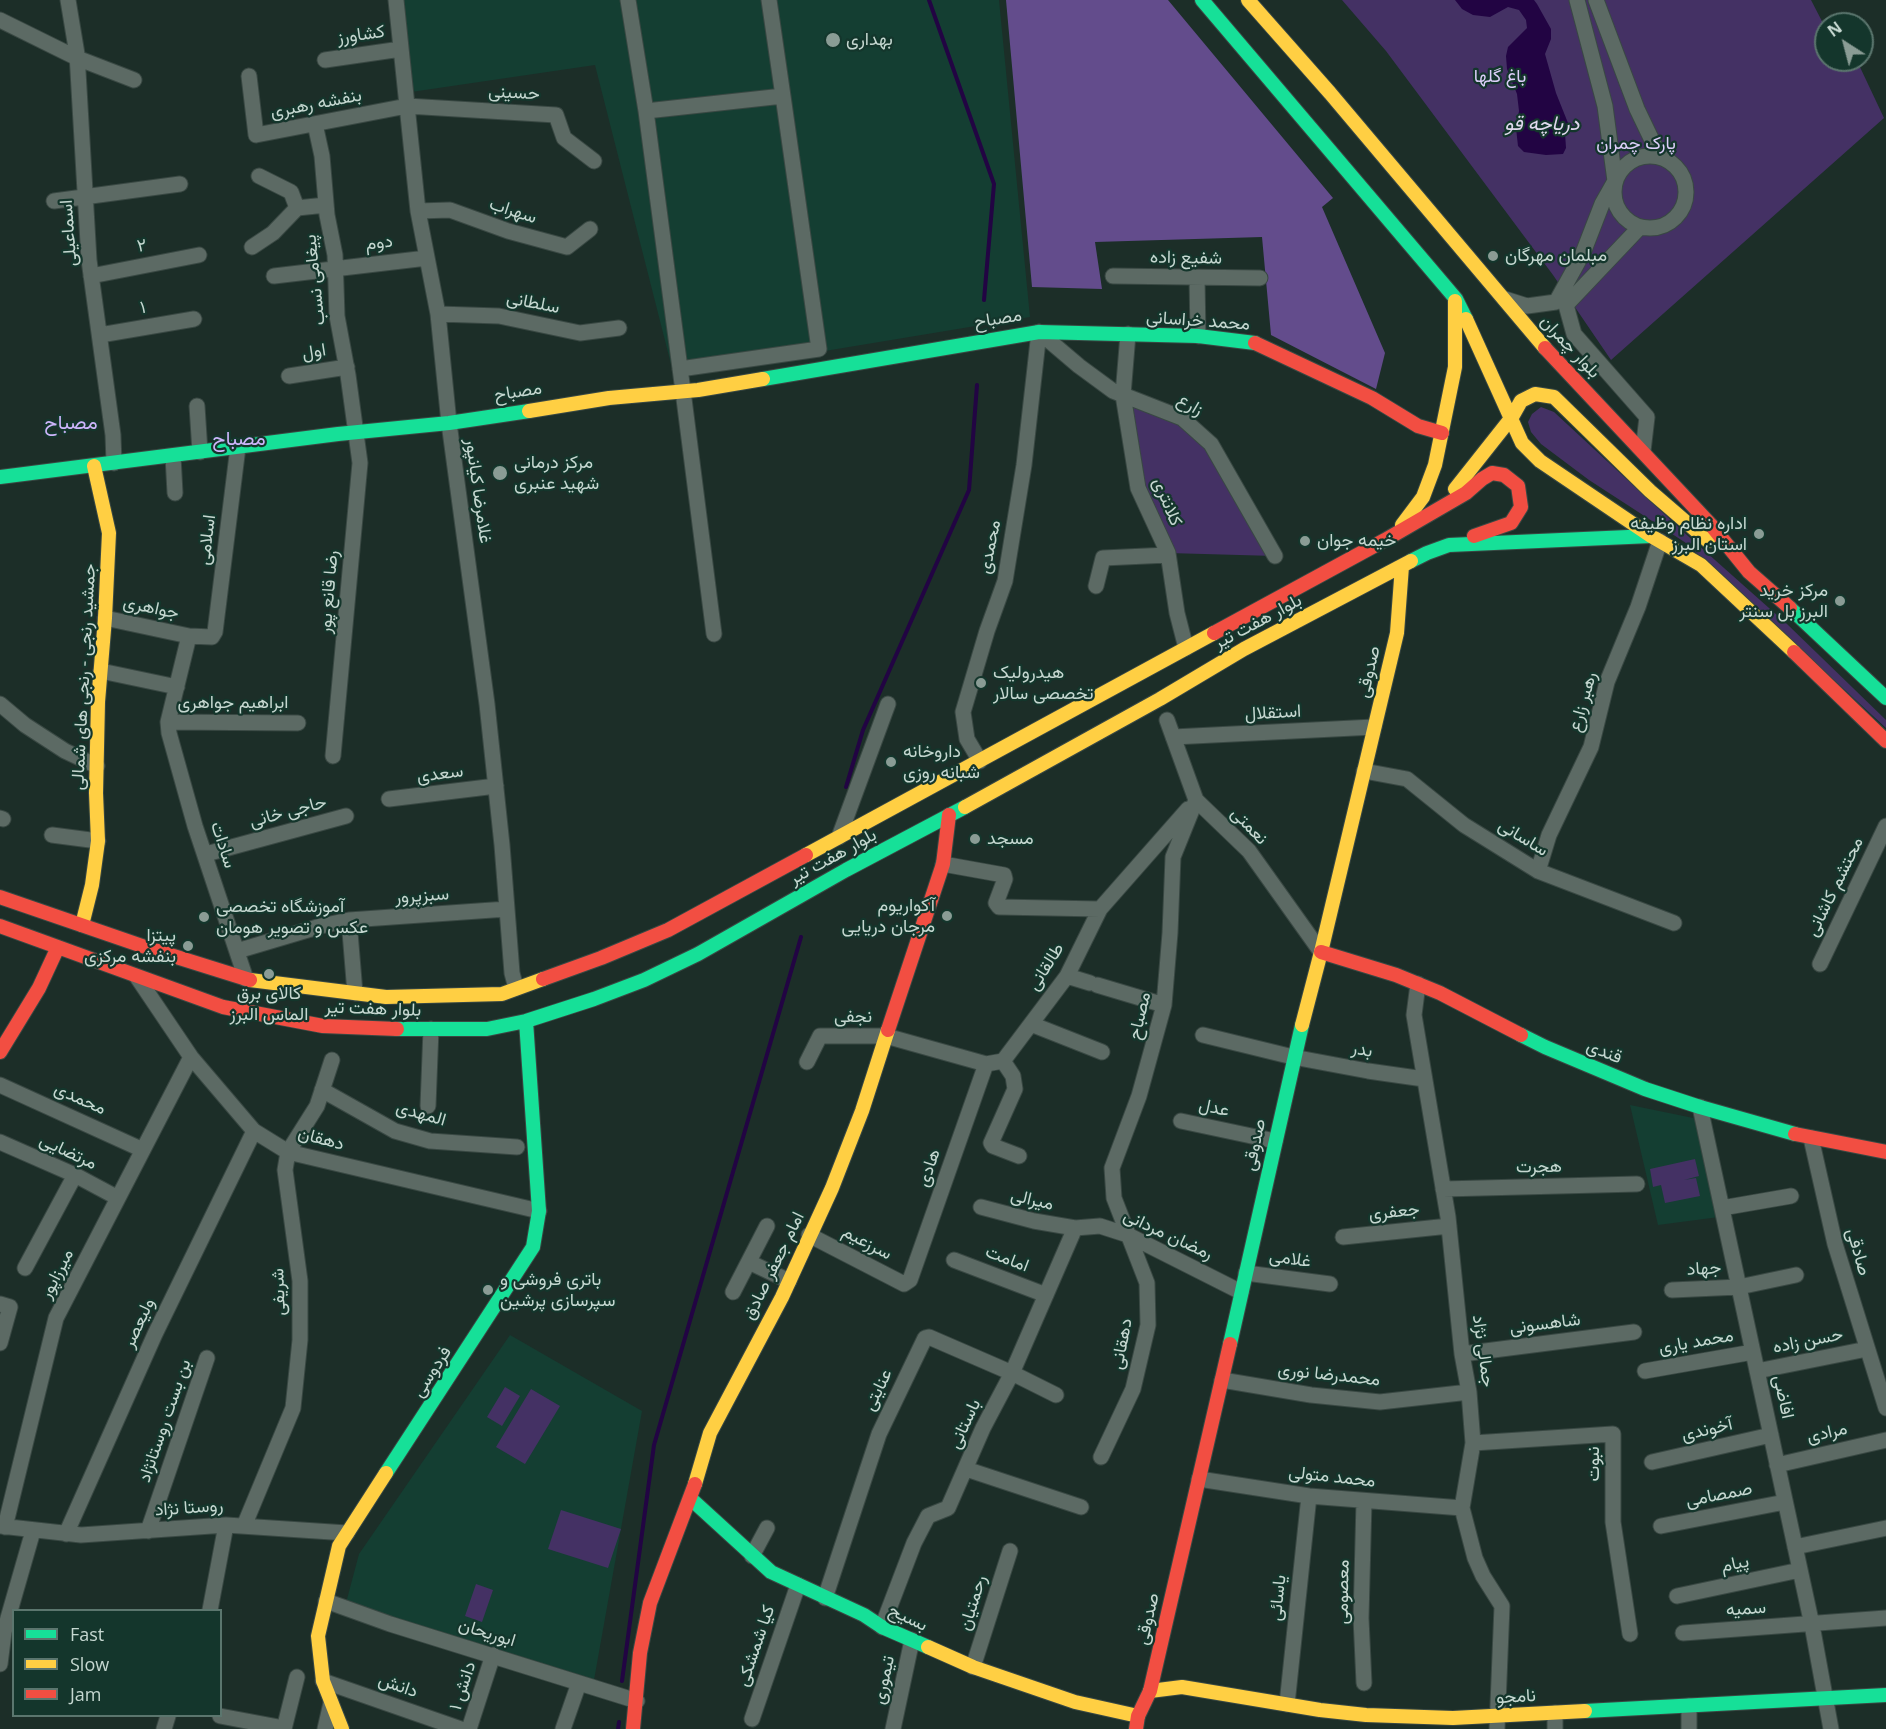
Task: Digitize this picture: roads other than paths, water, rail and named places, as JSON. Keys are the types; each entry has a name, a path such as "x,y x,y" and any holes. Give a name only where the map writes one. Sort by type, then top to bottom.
{"main road":[{"path":"1202,0 1455,299 1472,331 1522,443 1540,461 1655,538 1701,565 1886,741"},
{"name":"بلوار چمران","path":"1248,0 1330,93 1530,332 1644,451 1711,525 1749,572 1886,698"},
{"name":"بلوار هفت تیر","path":"1385,540 1408,519 1423,497 1435,465 1455,368 1455,299"},
{"name":"محمد خراسانی","path":"1039,332 1198,336 1256,343 1372,398 1418,426 1442,434"},
{"name":"مصباح","path":"0,477 357,432 449,423 609,398 683,391 1039,332"},
{"path":"1438,510 1512,417 1521,401 1536,394 1554,397 1650,491 1702,536 1749,572"},
{"name":"جمشید رنجی - رنجی های شمالی","path":"82,925 92,885 98,841 98,702 110,533 94,466"},
{"name":"بلوار هفت تیر","path":"0,897 246,980 398,997 502,994 601,958 668,930 1385,540 1466,494 1492,473 1504,475 1518,486 1521,507 1511,523 1427,553 1244,649 1160,699 846,870 698,954 594,999 526,1021 487,1029 323,1026 223,1007 0,926"},
{"name":"بلوار هفت تیر","path":"1449,545 1655,538"},
{"name":"صدوقی","path":"1137,1722 1150,1691 1222,1380 1293,1057 1321,952 1397,633 1402,566"},
{"name":"امام جعفر صادق","path":"633,1729 640,1653 650,1603 691,1499 710,1433 789,1281 832,1188 862,1111 943,864 949,815"},
{"path":"867,823 862,834 862,843 869,850 881,851"},
{"path":"836,839 851,858 846,870"},
{"path":"0,1052 5,1033 39,988 58,947"},
{"name":"قندی","path":"1321,952 1396,975 1440,993 1545,1047 1645,1089 1811,1138 1886,1152"},
{"name":"فردوسی","path":"342,1729 323,1681 318,1636 339,1546 533,1247 539,1211 526,1021"},
{"name":"بسیح","path":"691,1499 771,1572 864,1615 882,1627 974,1667 1137,1722"},
{"path":"1164,1630 1176,1677"},
{"name":"نامجو","path":"1150,1691 1176,1677 1287,1704 1453,1724 1497,1723 1555,1713 1886,1695"}],"street":[{"name":"اسماعیلی","path":"68,0 77,58 91,276 113,435 114,463"},
{"name":"غلامرضا کیانپور","path":"396,0 418,212 438,314 449,423 487,704 512,973 516,988"},
{"path":"628,0 646,111 714,634"},
{"path":"680,369 819,349 769,0"},
{"path":"1577,0 1605,106 1615,181 1613,193 1620,214 1639,228 1662,227 1672,222 1680,213 1687,191 1679,170 1660,157 1638,158 1628,163 1620,171 1615,181 1602,204 1561,303 1574,334 1647,417 1644,451"},
{"path":"1596,0 1636,109 1660,157"},
{"path":"0,20 77,58 134,80"},
{"name":"کشاورز","path":"325,60 401,49"},
{"name":"بنفشه رهبری","path":"249,76 256,135 407,106"},
{"path":"646,111 783,96"},
{"name":"حسینی","path":"407,106 556,115 564,138 594,161"},
{"name":"پیغامی نسب","path":"315,124 322,156 326,205 335,255 337,316 357,432"},
{"path":"259,176 291,192 297,208"},
{"path":"54,201 180,184"},
{"path":"252,247 273,233 297,208 326,205"},
{"name":"سهراب","path":"418,212 450,210 508,231 567,247 590,229"},
{"path":"1503,298 1527,306 1561,303 1639,228"},
{"name":"۲","path":"91,276 199,255"},
{"name":"دوم","path":"274,276 427,258"},
{"name":"شفیع زاده","path":"1113,276 1260,278"},
{"path":"1197,278 1198,336"},
{"name":"سلطانی","path":"438,314 499,315 580,333 619,328"},
{"name":"۱","path":"100,335 194,319"},
{"name":"زارع","path":"1039,332 1113,391 1182,418 1211,444 1275,556"},
{"name":"محمدی","path":"980,761 967,739 963,712 987,631 1005,581 1024,465 1039,332"},
{"name":"کلانتری","path":"1128,334 1123,395 1138,488 1168,555 1186,648"},
{"name":"اول","path":"289,376 346,367"},
{"path":"197,406 200,452"},
{"name":"رضا قانع پور","path":"333,756 360,463 357,432"},
{"name":"اسلامی","path":"212,636 215,632 238,447"},
{"path":"173,456 175,493"},
{"name":"رهبر زارع","path":"1538,871 1549,835 1591,747 1607,682 1638,607 1655,538"},
{"path":"1096,586 1103,558 1168,555"},
{"name":"جواهری","path":"105,618 189,636 212,636"},
{"path":"168,722 189,636"},
{"path":"101,671 177,687"},
{"path":"0,704 25,725 65,751 97,766"},
{"path":"836,839 888,704"},
{"name":"نعمتی","path":"1167,720 1196,800 1249,851 1321,952"},
{"name":"ابراهیم جواهری","path":"168,722 297,723"},
{"name":"سادات","path":"168,722 195,826 246,980"},
{"name":"استقلال","path":"1173,737 1374,727"},
{"name":"ساسانی","path":"1364,771 1407,779 1464,825 1538,871 1674,923"},
{"name":"سعدی","path":"389,800 496,786"},
{"name":"طالقانی","path":"1003,1061 1067,976 1100,909 1196,800"},
{"name":"مصباح","path":"1128,1235 1114,1197 1113,1168 1139,1096 1164,1005 1173,857 1196,800"},
{"name":"حاجی خانی","path":"206,854 346,816"},
{"name":"محتشم کاشانی","path":"1820,964 1886,826"},
{"path":"52,835 98,841"},
{"path":"943,864 1004,875 1005,879 996,903 999,907 1100,909"},
{"name":"سبزپرور","path":"237,951 349,920 507,909"},
{"path":"349,920 355,993"},
{"name":"دهقان","path":"135,975 191,1057 254,1131 288,1152 539,1211"},
{"path":"1067,976 1164,1005"},
{"name":"جمالی نژاد","path":"1418,984 1414,1015 1449,1226 1462,1354 1469,1392 1473,1443 1462,1509 1475,1558 1483,1576 1502,1606 1497,1723"},
{"path":"1031,1024 1102,1052"},
{"path":"429,1106 431,1029"},
{"path":"1203,1035 1293,1057"},
{"name":"نجفی","path":"807,1062 820,1036 886,1036"},
{"path":"886,1036 986,1064 1003,1061 1013,1076 1015,1089 991,1143 993,1146 1019,1156"},
{"name":"میرزاپور","path":"2,1527 56,1318 191,1057"},
{"name":"بدر","path":"1293,1057 1424,1079"},
{"name":"شریفی","path":"244,1526 293,1407 300,1340 300,1281 285,1170 288,1152 317,1106 332,1060"},
{"name":"هادی","path":"907,1283 914,1269 986,1064"},
{"name":"محمدی","path":"0,1085 143,1150"},
{"name":"المهدی","path":"322,1090 395,1131 430,1141 517,1147"},
{"name":"افاضی","path":"1700,1107 1812,1625 1831,1729"},
{"name":"عدل","path":"1181,1121 1275,1141"},
{"name":"ولیعصر","path":"66,1534 155,1334 254,1131"},
{"name":"صادقی","path":"1811,1138 1835,1244 1886,1408"},
{"name":"مرتضایی","path":"0,1142 75,1175 118,1198"},
{"path":"26,1268 75,1175"},
{"name":"هجرت","path":"1443,1189 1637,1184"},
{"path":"1722,1208 1791,1196"},
{"name":"میرالی","path":"981,1207 1034,1221 1076,1228"},
{"path":"732,1292 767,1226"},
{"name":"رمضان مردانی","path":"1076,1228 1100,1226 1128,1235 1241,1292"},
{"name":"جعفری","path":"1344,1237 1449,1226"},
{"name":"باستانی","path":"882,1627 919,1534 928,1516 948,1508 983,1428 1012,1373 1076,1228"},
{"name":"سرزعیم","path":"809,1235 904,1284 907,1283"},
{"name":"دهقانی","path":"1101,1457 1133,1389 1148,1325 1147,1283 1128,1235"},
{"name":"امامت","path":"954,1260 1046,1295"},
{"path":"749,1262 789,1281"},
{"name":"غلامی","path":"1246,1273 1330,1284"},
{"name":"جهاد","path":"1672,1290 1739,1287 1796,1275"},
{"path":"0,1343 5,1305"},
{"name":"شاهسونی","path":"1462,1354 1634,1332"},
{"name":"عنایتی","path":"825,1598 879,1434 925,1338 929,1337 1012,1373 1056,1395"},
{"name":"حسن زاده","path":"1757,1371 1867,1349"},
{"name":"محمد یاری","path":"1645,1371 1753,1352"},
{"name":"بن بست روستانژاد","path":"148,1531 207,1358"},
{"name":"محمدرضا نوری","path":"1222,1380 1311,1395 1380,1401 1469,1392"},
{"name":"نبوت","path":"1473,1443 1613,1434 1613,1522 1630,1635"},
{"name":"آخوندی","path":"1652,1462 1771,1436"},
{"name":"مرادی","path":"1778,1465 1886,1440"},
{"path":"966,1469 1081,1507"},
{"name":"محمد متولی","path":"1199,1479 1309,1496 1462,1509"},
{"name":"یاسائی","path":"1287,1704 1309,1496"},
{"name":"معصومی","path":"1364,1501 1361,1618 1364,1683"},
{"name":"صمصامی","path":"1661,1526 1785,1502"},
{"path":"210,1609 226,1525"},
{"name":"روستا نژاد","path":"2,1527 81,1535 226,1525 347,1533"},
{"path":"752,1556 766,1528"},
{"path":"1795,1547 1886,1528"},
{"path":"0,1664 2,1631 33,1531"},
{"name":"رحمتیان","path":"974,1667 1010,1551"},
{"name":"پیام","path":"1677,1596 1800,1570"},
{"name":"کیا شمشکی","path":"752,1719 798,1585"},
{"name":"ابوریحان","path":"326,1601 390,1624 637,1701"},
{"name":"سمیه","path":"1683,1633 1886,1618"},
{"name":"تیموری","path":"893,1729 912,1640"},
{"name":"دانش ۱","path":"469,1729 493,1655"},
{"path":"222,1716 284,1729 297,1677"},
{"name":"دانش","path":"323,1681 461,1729"},
{"path":"563,1729 579,1683"},
{"path":"325,1729 332,1703"},
{"path":"1689,1706 1689,1729"},
{"path":"1555,1713 1555,1729"}],"water":[{"name":"دریاچه قو","path":"1455,0 1534,0 1537,4 1551,29 1551,39 1545,54 1556,93 1568,123 1565,133 1566,148 1563,154 1546,155 1524,152 1518,146 1517,94 1507,69 1506,56 1508,47 1527,28 1526,20 1519,10 1508,7 1490,17 1473,15 1462,9"}],"waterway":[{"path":"929,0 994,184 984,300"},
{"path":"846,787 863,730 969,490 977,385"},
{"path":"622,1681 654,1445 801,937"},
{"path":"618,1729 619,1722"}],"place":[{"name":"بهداری","path":"833,40"},
{"name":"مبلمان مهرگان","path":"1493,256"},
{"name":"مرکز درمانی شهید عنبری","path":"500,473"},
{"name":"اداره نظام وظیفه استان البرز","path":"1759,534"},
{"name":"خیمه جوان","path":"1305,541"},
{"name":"مرکز خرید البرز بل سنتر","path":"1840,601"},
{"name":"هیدرولیک تخصصی سالار","path":"981,683"},
{"name":"داروخانه شبانه روزی","path":"891,762"},
{"name":"مسجد","path":"975,839"},
{"name":"آکواریوم مرجان دریایی","path":"947,916"},
{"name":"آموزشگاه تخصصی عکس و تصویر هومان","path":"204,917"},
{"name":"پیتزا بنفشه مرکزی","path":"188,946"},
{"name":"کالای برق الماس البرز","path":"269,974"},
{"name":"باتری فروشی و سپرسازی پرشین","path":"488,1290"}],"district":[{"name":"مصباح","path":"71,423"},
{"name":"مصباح","path":"239,439"}],"park label":[{"name":"باغ گلها","path":"1500,77"},
{"name":"پارک چمران","path":"1636,144"}]}
